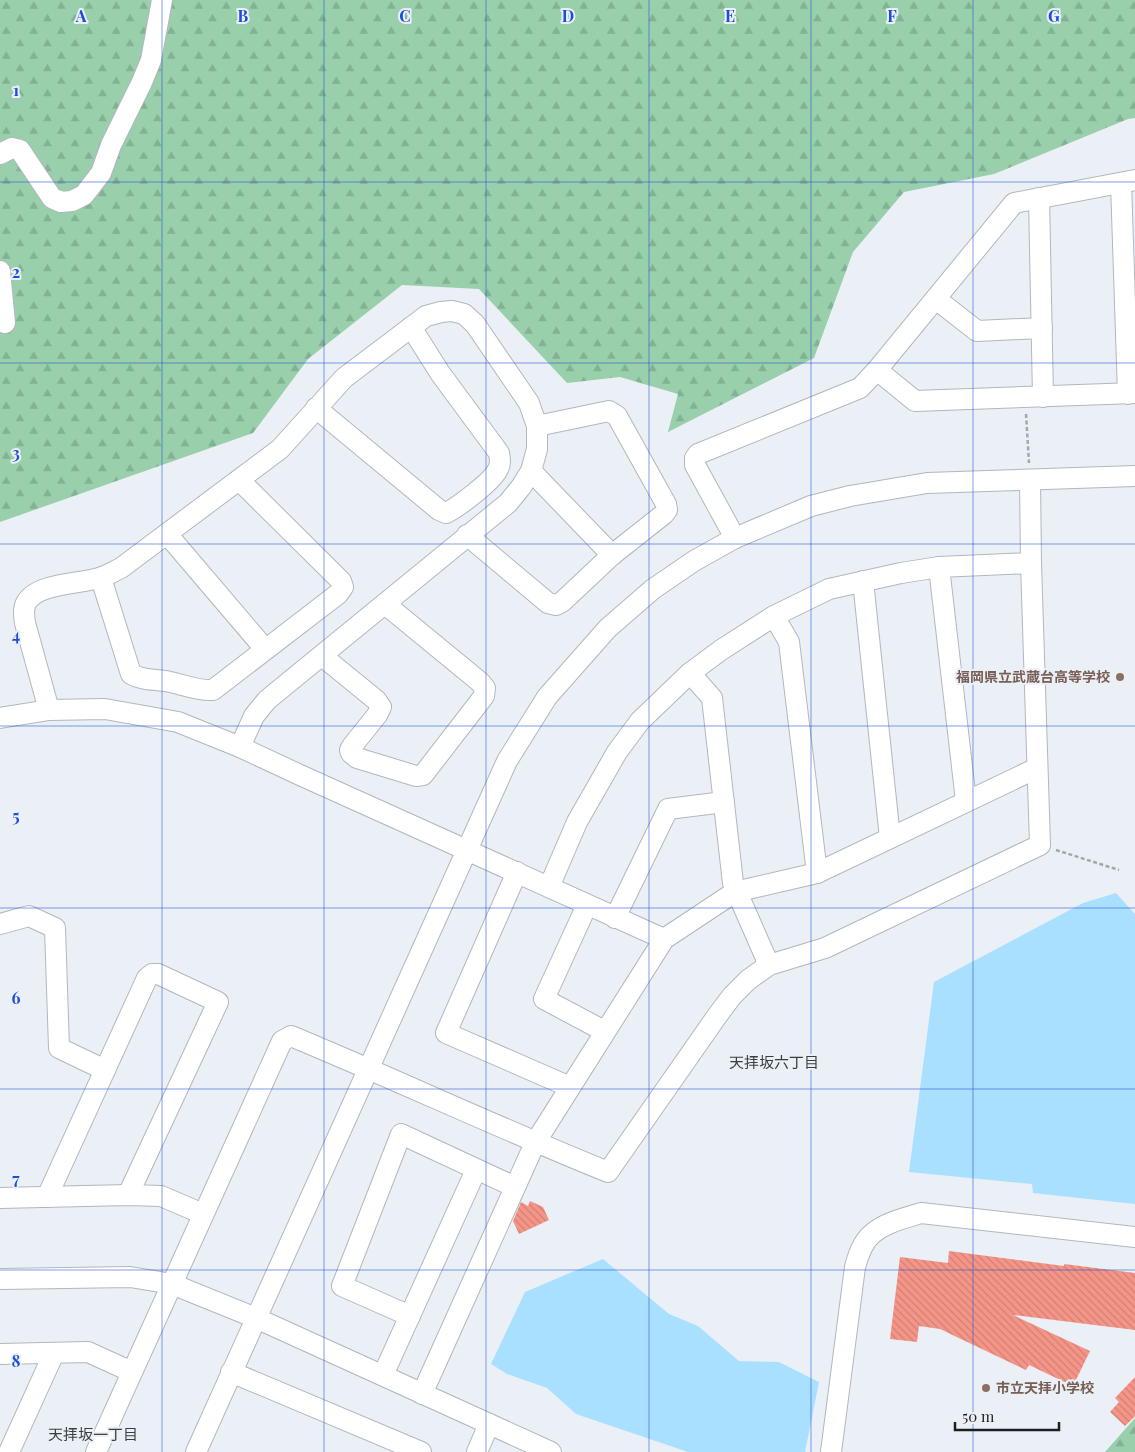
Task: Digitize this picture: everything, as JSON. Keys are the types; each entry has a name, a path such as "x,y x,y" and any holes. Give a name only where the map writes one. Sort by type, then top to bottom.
{"street":[{"path":"0,154 12,148 20,150 52,198 61,202 72,201 84,195 94,185 101,173 151,60 162,0"},
{"path":"735,538 695,465 695,458 698,454 860,388 877,370 1014,203 1128,182 1131,394 915,401 877,370"},
{"path":"1034,397 1042,328 1039,198"},
{"path":"0,271 5,323"},
{"path":"936,299 977,331 1042,328"},
{"path":"49,710 25,623 24,612 26,603 32,596 43,589 101,578 121,568 280,449 344,378 411,327 426,316 441,312 452,311 464,314 474,324 529,403 537,426 537,449 531,471 521,487 508,502 267,700 254,716 240,747"},
{"path":"316,408 439,510 446,513 492,478 500,463 499,454 440,373 411,327"},
{"path":"467,535 548,603 556,606 612,555 667,510 666,504 617,416 609,411 537,426"},
{"path":"531,471 612,555"},
{"path":"196,1452 507,761 547,697 608,628 654,589 694,561 735,538 811,506 850,496 927,483 1135,476"},
{"path":"101,578 131,674 138,678 169,682 202,691 212,690 338,594 343,587 341,581 239,480"},
{"path":"96,1452 282,1042 291,1036 369,1068 535,1143 608,1172 732,996 748,980 768,965 825,948 1040,845 1030,480"},
{"path":"167,534 265,649"},
{"path":"549,887 577,822 617,752 640,721 690,673 721,650 774,616 829,589 901,573 939,567 1031,563"},
{"path":"939,567 966,802"},
{"path":"863,581 890,838"},
{"path":"322,656 376,700 381,707 377,715 353,745 350,750 351,753 357,758 408,774 423,775 484,696 485,688 385,604"},
{"path":"774,616 789,642 817,873"},
{"path":"690,673 712,698 732,883 768,965"},
{"path":"0,718 49,710 105,709 178,722 240,747 664,939"},
{"path":"422,1394 535,1143 664,939 735,892 817,873 1037,768"},
{"path":"615,918 668,809 724,802"},
{"path":"517,872 446,1033 570,1087"},
{"path":"587,905 544,999 604,1032"},
{"path":"0,924 29,916 55,928 59,1048 105,1070"},
{"path":"47,1197 147,978 152,974 158,974 218,1002 128,1195"},
{"path":"410,1316 342,1286 400,1134 515,1187"},
{"path":"384,1375 476,1170"},
{"path":"0,1198 161,1196 203,1214"},
{"path":"831,1452 855,1267 860,1252 870,1235 892,1222 921,1213 1135,1237"},
{"path":"0,1279 130,1277 172,1284 256,1318 384,1375 540,1450"},
{"path":"0,1354 88,1352 132,1372"},
{"path":"9,1452 54,1353"},
{"path":"231,1372 421,1452"},
{"path":"477,1452 489,1424"}],"path":[{"path":"1030,480 1034,397"},
{"path":"1040,845 1119,870"}],"green space":[{"path":"0,0 1135,0 1135,118 1128,119 994,174 904,192 853,252 814,358 668,432 678,394 620,377 567,383 479,289 402,285 308,359 253,433 0,522"},
{"path":"1135,1418 1135,1452 1105,1452"}],"water":[{"path":"1116,893 1135,914 1135,1204 1033,1193 1032,1184 909,1172 934,982 1083,903"},
{"path":"603,1259 669,1314 698,1326 739,1361 779,1362 819,1382 805,1452 688,1452 576,1414 547,1388 507,1374 491,1364 525,1292"}],"building":[{"path":"530,1201 543,1207 549,1220 519,1234 513,1221 521,1202 528,1206"},
{"path":"949,1251 1135,1273 1135,1330 1013,1315 1090,1351 1073,1386 1029,1365 1026,1370 940,1329 919,1326 917,1342 890,1339 900,1257 948,1263"},
{"path":"1135,1377 1135,1416 1125,1426 1110,1412 1119,1402 1115,1398"}],"place":[{"name":"福岡県立武蔵台高等学校","path":"1120,677"},
{"name":"市立天拝小学校","path":"986,1388"}],"district":[{"name":"天拝坂六丁目","path":"774,1063"},
{"name":"天拝坂一丁目","path":"93,1435"}]}
